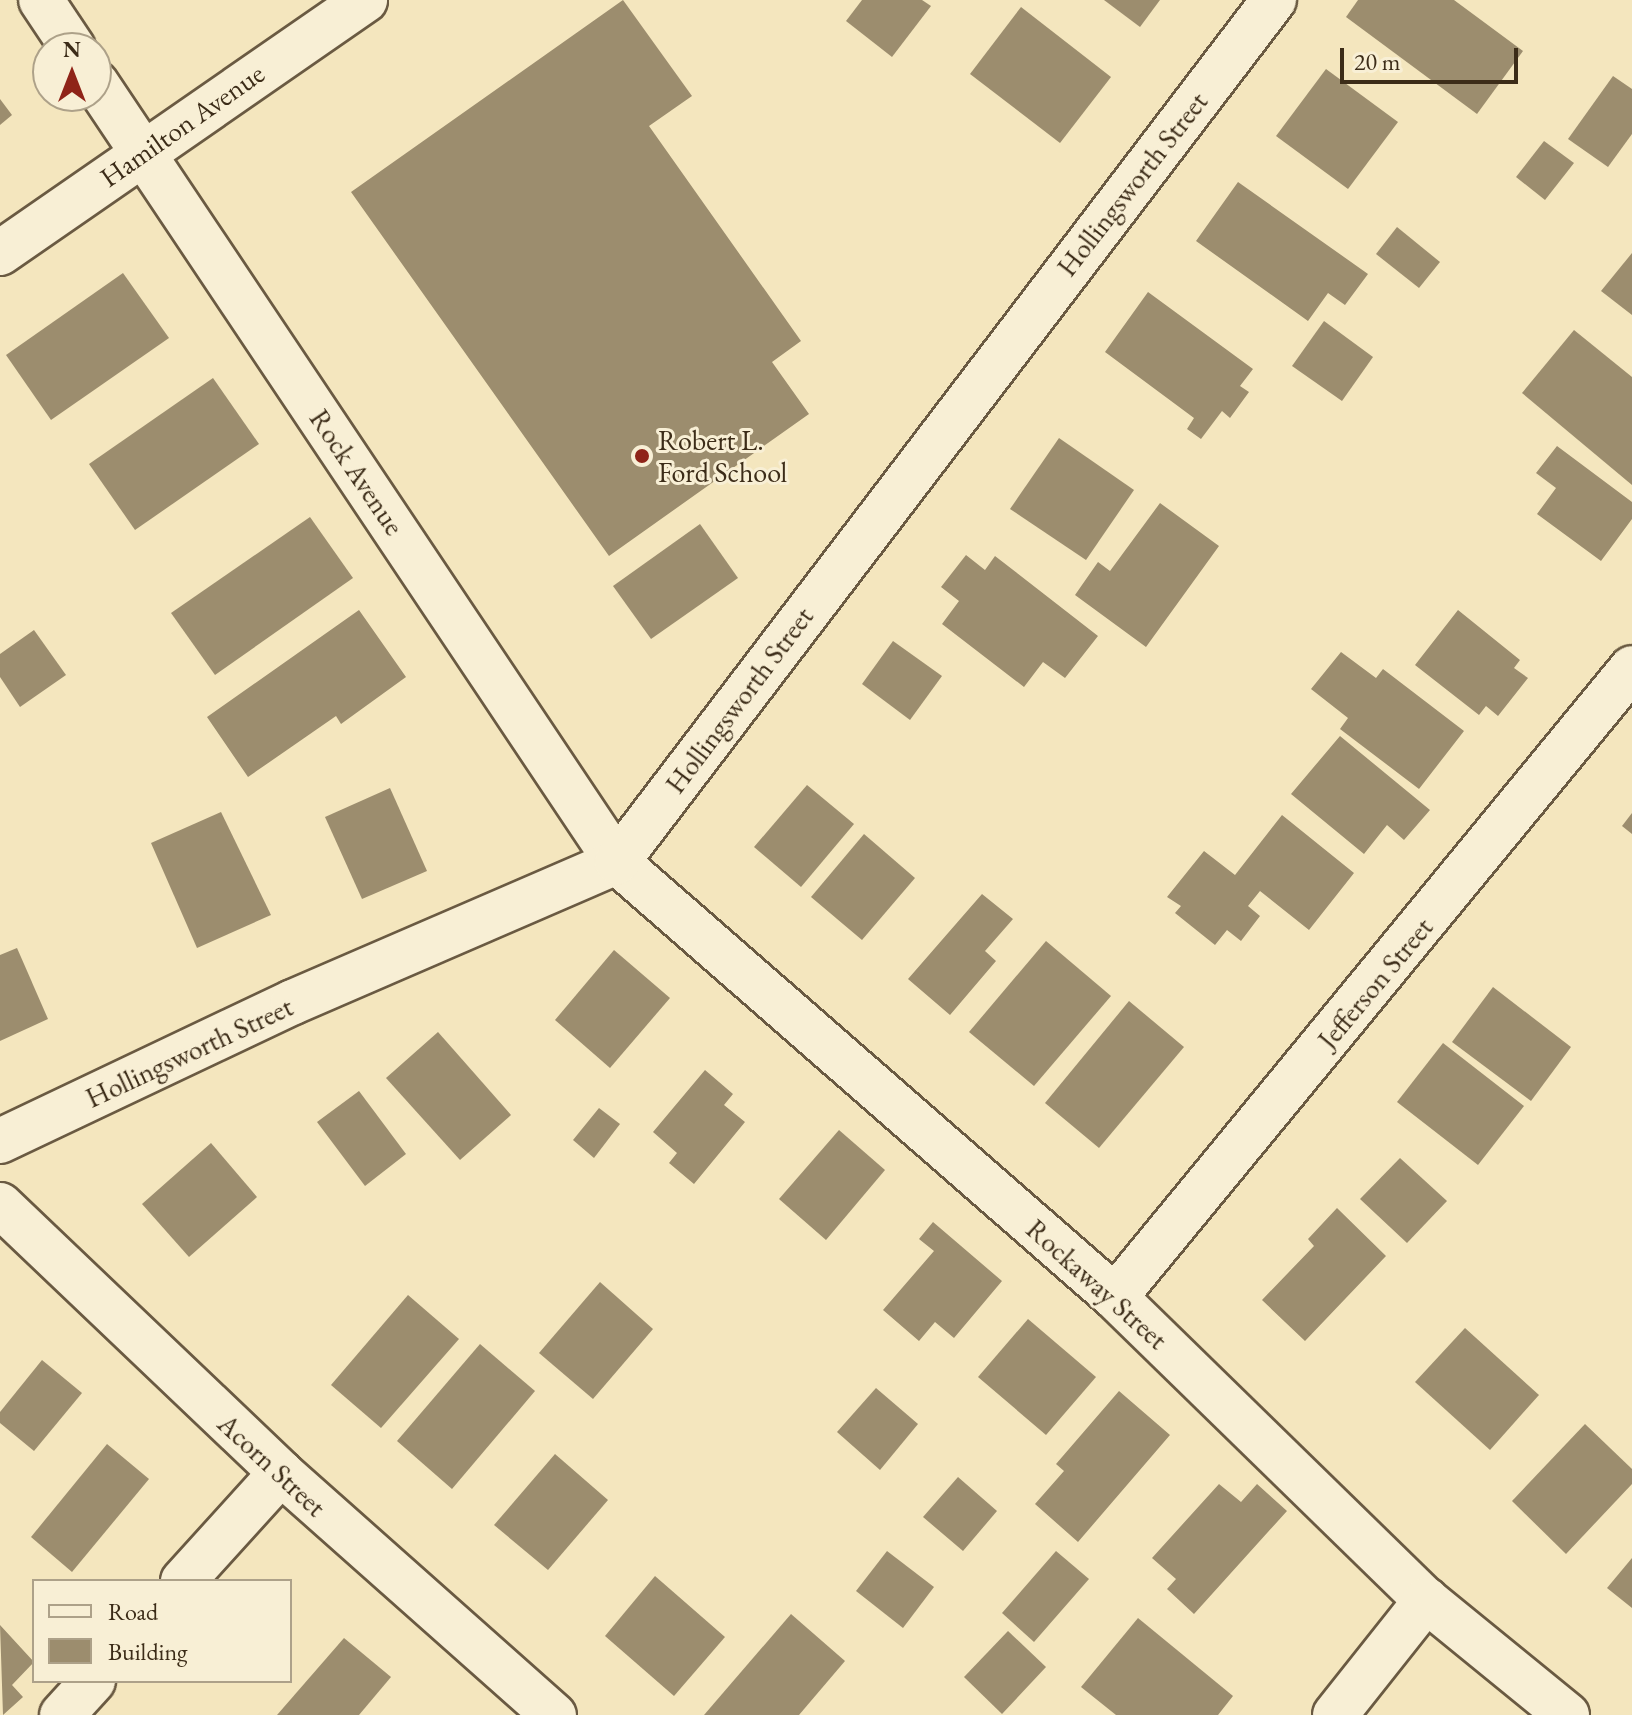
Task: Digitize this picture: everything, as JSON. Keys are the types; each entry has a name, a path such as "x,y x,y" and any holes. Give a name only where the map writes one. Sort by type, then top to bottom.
{"street":[{"path":"41,0 62,32"},
{"name":"Hamilton Avenue","path":"0,253 142,151 365,0"},
{"name":"Hollingsworth Street","path":"0,1141 293,1002 617,862 1274,0"},
{"name":"Rock Avenue","path":"112,107 617,862"},
{"name":"Jefferson Street","path":"1115,1297 1632,668"},
{"name":"Rockaway Street","path":"617,862 1115,1297 1426,1600 1567,1715"},
{"name":"Acorn Street","path":"0,1205 281,1473 554,1715"},
{"path":"185,1579 281,1473"},
{"path":"1335,1715 1426,1600"},
{"path":"62,1715 91,1683"}],"building":[{"path":"623,0 692,96 649,126 801,341 772,362 809,414 609,556 351,192"},
{"path":"862,0 922,0 931,6 892,57 846,21"},
{"path":"1104,0 1160,0 1140,27"},
{"path":"1358,0 1454,0 1523,51 1477,114 1346,17"},
{"path":"1021,7 1111,77 1060,143 970,74"},
{"path":"1326,69 1398,122 1348,189 1276,136"},
{"path":"1613,76 1632,89 1632,134 1608,167 1568,139"},
{"path":"0,99 12,115 0,125"},
{"path":"1544,141 1574,163 1545,200 1516,177"},
{"path":"1238,182 1368,274 1345,305 1328,293 1308,321 1196,241"},
{"path":"1397,227 1440,262 1419,288 1376,254"},
{"path":"1632,253 1632,315 1601,291"},
{"path":"123,273 169,338 51,420 6,355"},
{"path":"1148,292 1253,369 1240,386 1249,392 1230,418 1222,411 1201,439 1187,429 1194,418 1105,352"},
{"path":"1324,321 1373,357 1342,401 1292,366"},
{"path":"1574,330 1632,377 1632,485 1522,393"},
{"path":"213,378 259,444 135,530 89,464"},
{"path":"1059,438 1134,490 1086,560 1010,509"},
{"path":"1557,446 1632,502 1632,519 1601,561 1537,514 1556,488 1536,473"},
{"path":"1160,503 1219,546 1146,647 1075,595 1098,562 1110,571"},
{"path":"310,517 353,578 215,675 171,613"},
{"path":"700,524 738,578 651,639 613,586"},
{"path":"966,555 985,570 995,556 1098,636 1065,678 1043,662 1024,687 942,624 959,601 941,587"},
{"path":"359,610 406,677 341,724 336,716 248,777 207,717"},
{"path":"1458,610 1520,660 1514,668 1528,678 1498,716 1486,706 1479,715 1415,665"},
{"path":"34,630 66,675 20,707 0,677 0,654"},
{"path":"893,641 942,676 910,720 862,684"},
{"path":"1341,652 1376,678 1383,669 1464,731 1419,789 1340,729 1348,718 1311,689"},
{"path":"1340,736 1430,810 1404,840 1387,825 1364,854 1291,794"},
{"path":"807,785 854,824 801,887 754,847"},
{"path":"390,788 427,871 362,899 325,817"},
{"path":"221,812 271,915 197,948 151,843"},
{"path":"1632,813 1632,834 1622,826"},
{"path":"1282,815 1354,873 1309,930 1260,891 1248,906 1260,916 1241,941 1227,930 1215,945 1175,913 1181,906 1167,897 1204,851 1235,875"},
{"path":"864,834 915,878 862,940 811,897"},
{"path":"982,894 1013,919 985,951 996,961 950,1015 908,979"},
{"path":"1046,941 1111,996 1034,1086 969,1032"},
{"path":"17,948 48,1019 0,1041 0,955"},
{"path":"614,950 670,998 610,1068 555,1020"},
{"path":"1493,987 1571,1047 1531,1101 1452,1042"},
{"path":"1129,1001 1184,1047 1099,1148 1045,1103"},
{"path":"438,1032 511,1115 460,1160 386,1078"},
{"path":"1443,1043 1524,1106 1478,1165 1397,1102"},
{"path":"705,1070 733,1094 724,1105 745,1122 694,1184 669,1163 677,1153 653,1132"},
{"path":"359,1091 406,1154 365,1186 317,1122"},
{"path":"599,1108 620,1124 594,1158 573,1140"},
{"path":"839,1130 885,1170 826,1240 779,1199"},
{"path":"211,1143 257,1197 189,1257 142,1204"},
{"path":"1400,1158 1447,1201 1407,1243 1360,1199"},
{"path":"1337,1208 1386,1256 1305,1341 1262,1300 1314,1246 1308,1239"},
{"path":"933,1222 1002,1281 954,1338 935,1322 919,1341 883,1310 934,1251 919,1239"},
{"path":"600,1282 653,1329 593,1399 539,1353"},
{"path":"408,1295 459,1339 381,1428 331,1385"},
{"path":"1028,1319 1096,1377 1046,1435 978,1377"},
{"path":"1465,1328 1539,1395 1490,1450 1415,1382"},
{"path":"480,1344 535,1391 452,1489 397,1441"},
{"path":"42,1360 82,1393 34,1451 0,1423 0,1412"},
{"path":"876,1388 918,1424 880,1470 837,1432"},
{"path":"1119,1391 1170,1435 1078,1542 1035,1504 1064,1471 1056,1464"},
{"path":"1585,1424 1632,1469 1632,1484 1566,1554 1512,1501"},
{"path":"107,1444 149,1479 72,1572 31,1537"},
{"path":"555,1454 608,1500 548,1570 494,1525"},
{"path":"958,1477 997,1511 963,1551 923,1517"},
{"path":"1219,1484 1241,1502 1257,1484 1287,1511 1194,1614 1167,1589 1176,1579 1152,1558"},
{"path":"887,1551 934,1587 903,1628 856,1591"},
{"path":"1056,1551 1089,1579 1034,1642 1002,1613"},
{"path":"1632,1558 1632,1608 1607,1588"},
{"path":"655,1576 725,1637 674,1696 605,1636"},
{"path":"791,1614 845,1661 799,1715 704,1715"},
{"path":"1138,1618 1233,1696 1218,1715 1116,1715 1081,1687"},
{"path":"0,1625 32,1660 32,1664 12,1685 23,1697 3,1715"},
{"path":"1008,1631 1046,1667 1002,1714 964,1677"},
{"path":"344,1638 391,1677 359,1715 277,1715"}],"place":[{"name":"Robert L. Ford School","path":"642,456"}]}
